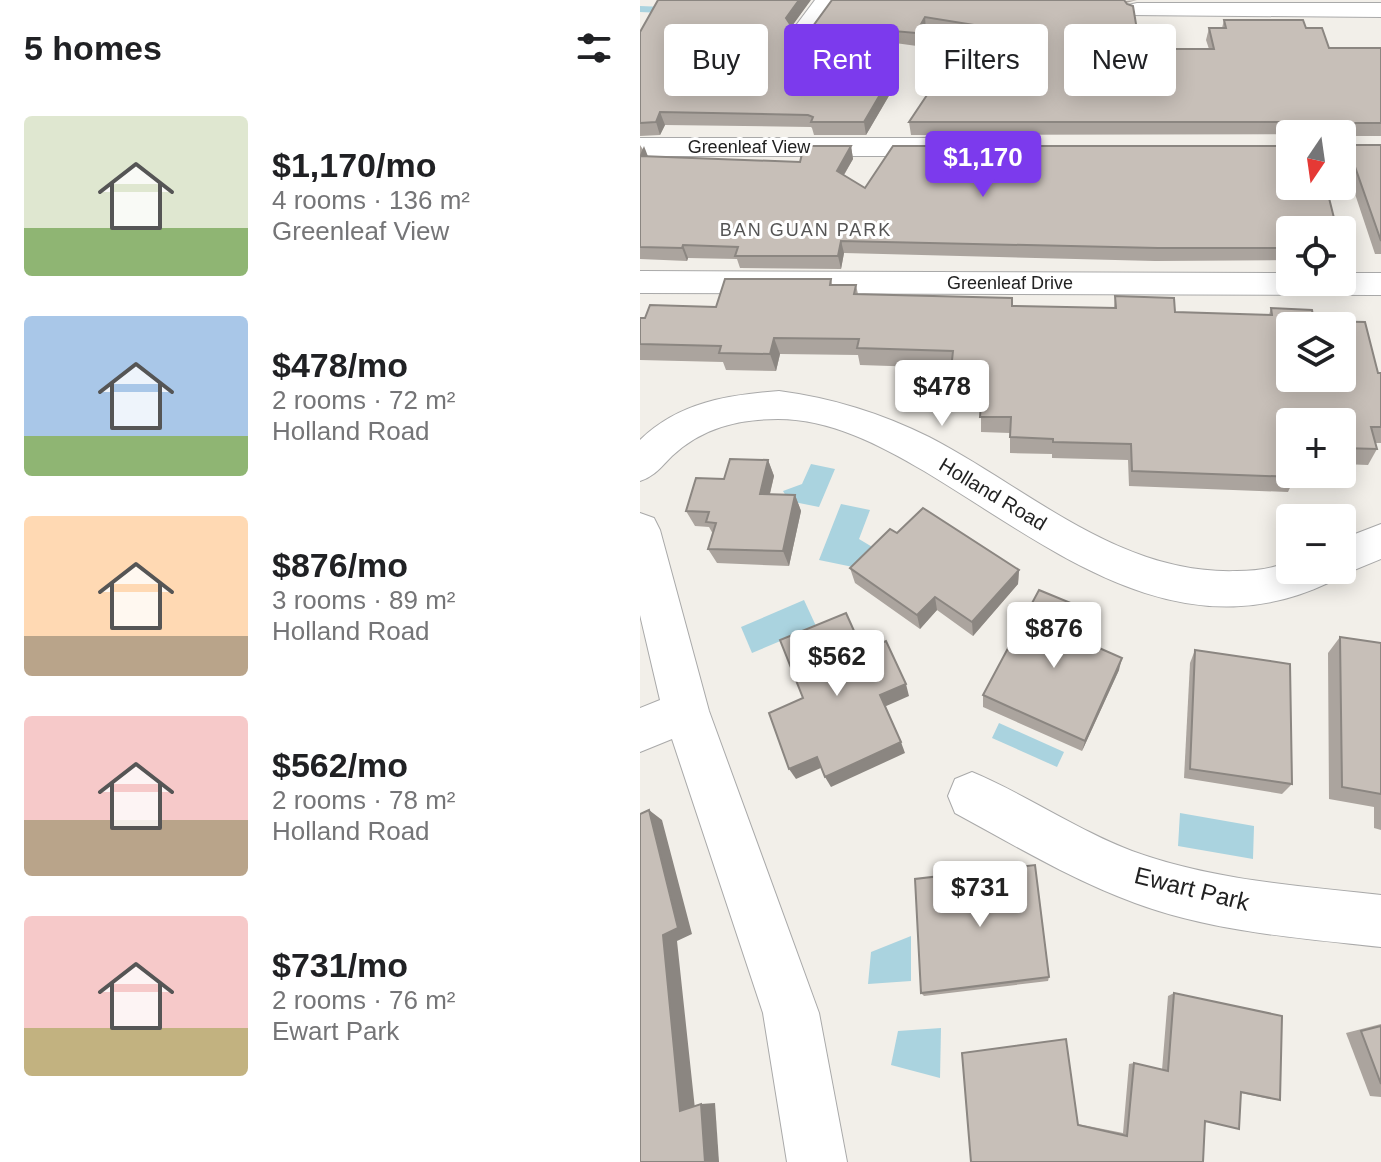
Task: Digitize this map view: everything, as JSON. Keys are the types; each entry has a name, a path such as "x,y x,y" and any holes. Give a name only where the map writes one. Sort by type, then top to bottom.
{"street":[{"path":"810,24 827,0"},
{"path":"1137,10 1208,5 1378,10"},
{"name":"Greenleaf View","path":"640,147 973,147"},
{"name":"Greenleaf Drive","path":"640,282 1381,284"},
{"name":"Holland Road","path":"640,466 655,447 673,432 717,412 771,404 809,408 848,417 950,467 1087,550 1141,573 1201,588 1281,584"},
{"path":"640,530 663,720 791,1013 817,1162"},
{"path":"1356,552 1381,541"},
{"name":"Ewart Park","path":"972,796 1098,860 1157,885 1264,907 1381,921"}],"water":[{"path":"811,464 835,469 819,507 789,501 783,491 802,484"},
{"path":"841,504 870,510 859,539 874,548 853,567 819,560"},
{"path":"804,600 816,626 752,653 741,627"},
{"path":"999,723 1064,752 1057,767 992,738"},
{"path":"1180,813 1254,826 1253,859 1178,846"},
{"path":"911,936 911,981 868,984 871,952"},
{"path":"941,1028 940,1078 891,1065 898,1031"}],"building":[{"path":"658,0 799,0 786,18 790,24 784,24 784,96 879,96 864,122 811,122 813,117 808,115 660,112 656,122 640,123 640,32"},
{"path":"832,0 1124,0 1133,6 1136,24 1064,24 1064,96 1176,96 1176,49 1214,49 1209,28 1226,28 1224,20 1303,20 1306,28 1322,28 1329,48 1381,48 1381,123 1356,123 1356,120 909,122 926,96 1048,96 1048,24 968,24 925,17 921,24 915,24 915,33 899,31 899,24 814,24"},
{"path":"1356,145 1381,145 1381,241 1356,170"},
{"path":"804,146 851,146 837,171 865,188 893,146 1276,146 1276,200 1330,200 1334,216 1276,216 1276,248 841,241 838,256 735,256 738,247 640,247 640,156 800,162"},
{"path":"725,279 831,279 830,285 856,285 854,294 1012,298 1012,306 1116,308 1115,296 1174,298 1175,312 1272,315 1271,308 1312,310 1276,312 1276,392 1356,392 1356,322 1365,322 1378,373 1381,373 1381,427 1371,427 1377,449 1356,448 1356,408 1276,408 1276,476 1132,471 1131,444 1053,442 1053,439 1010,437 1011,417 980,417 982,389 949,388 953,351 857,348 859,339 774,338 770,354 719,353 721,346 640,344 640,318 645,318 650,305 716,307"},
{"path":"730,459 768,460 760,494 795,495 783,551 708,549 716,523 706,522 709,512 686,511 696,478 724,479"},
{"path":"923,508 1019,570 972,622 935,597 917,615 850,568 890,529 897,533"},
{"path":"1039,590 1078,606 1065,633 1122,658 1085,741 983,695"},
{"path":"846,613 863,651 886,641 906,684 880,695 901,742 825,777 817,757 789,769 769,713 803,698 780,640"},
{"path":"1340,637 1381,643 1381,794 1342,787"},
{"path":"1195,650 1290,664 1292,784 1190,769"},
{"path":"649,810 678,928 663,935 680,1111 701,1104 705,1162 640,1162 640,814"},
{"path":"1035,865 1049,977 921,993 915,879"},
{"path":"1174,993 1282,1016 1280,1100 1241,1092 1239,1129 1205,1121 1203,1162 971,1162 962,1053 1066,1039 1078,1125 1127,1136 1134,1063 1168,1071"},
{"path":"1381,1026 1381,1084 1361,1031"}],"waterway":[{"path":"640,9 664,10"}],"district":[{"name":"BAN GUAN PARK","path":"806,230"}]}
